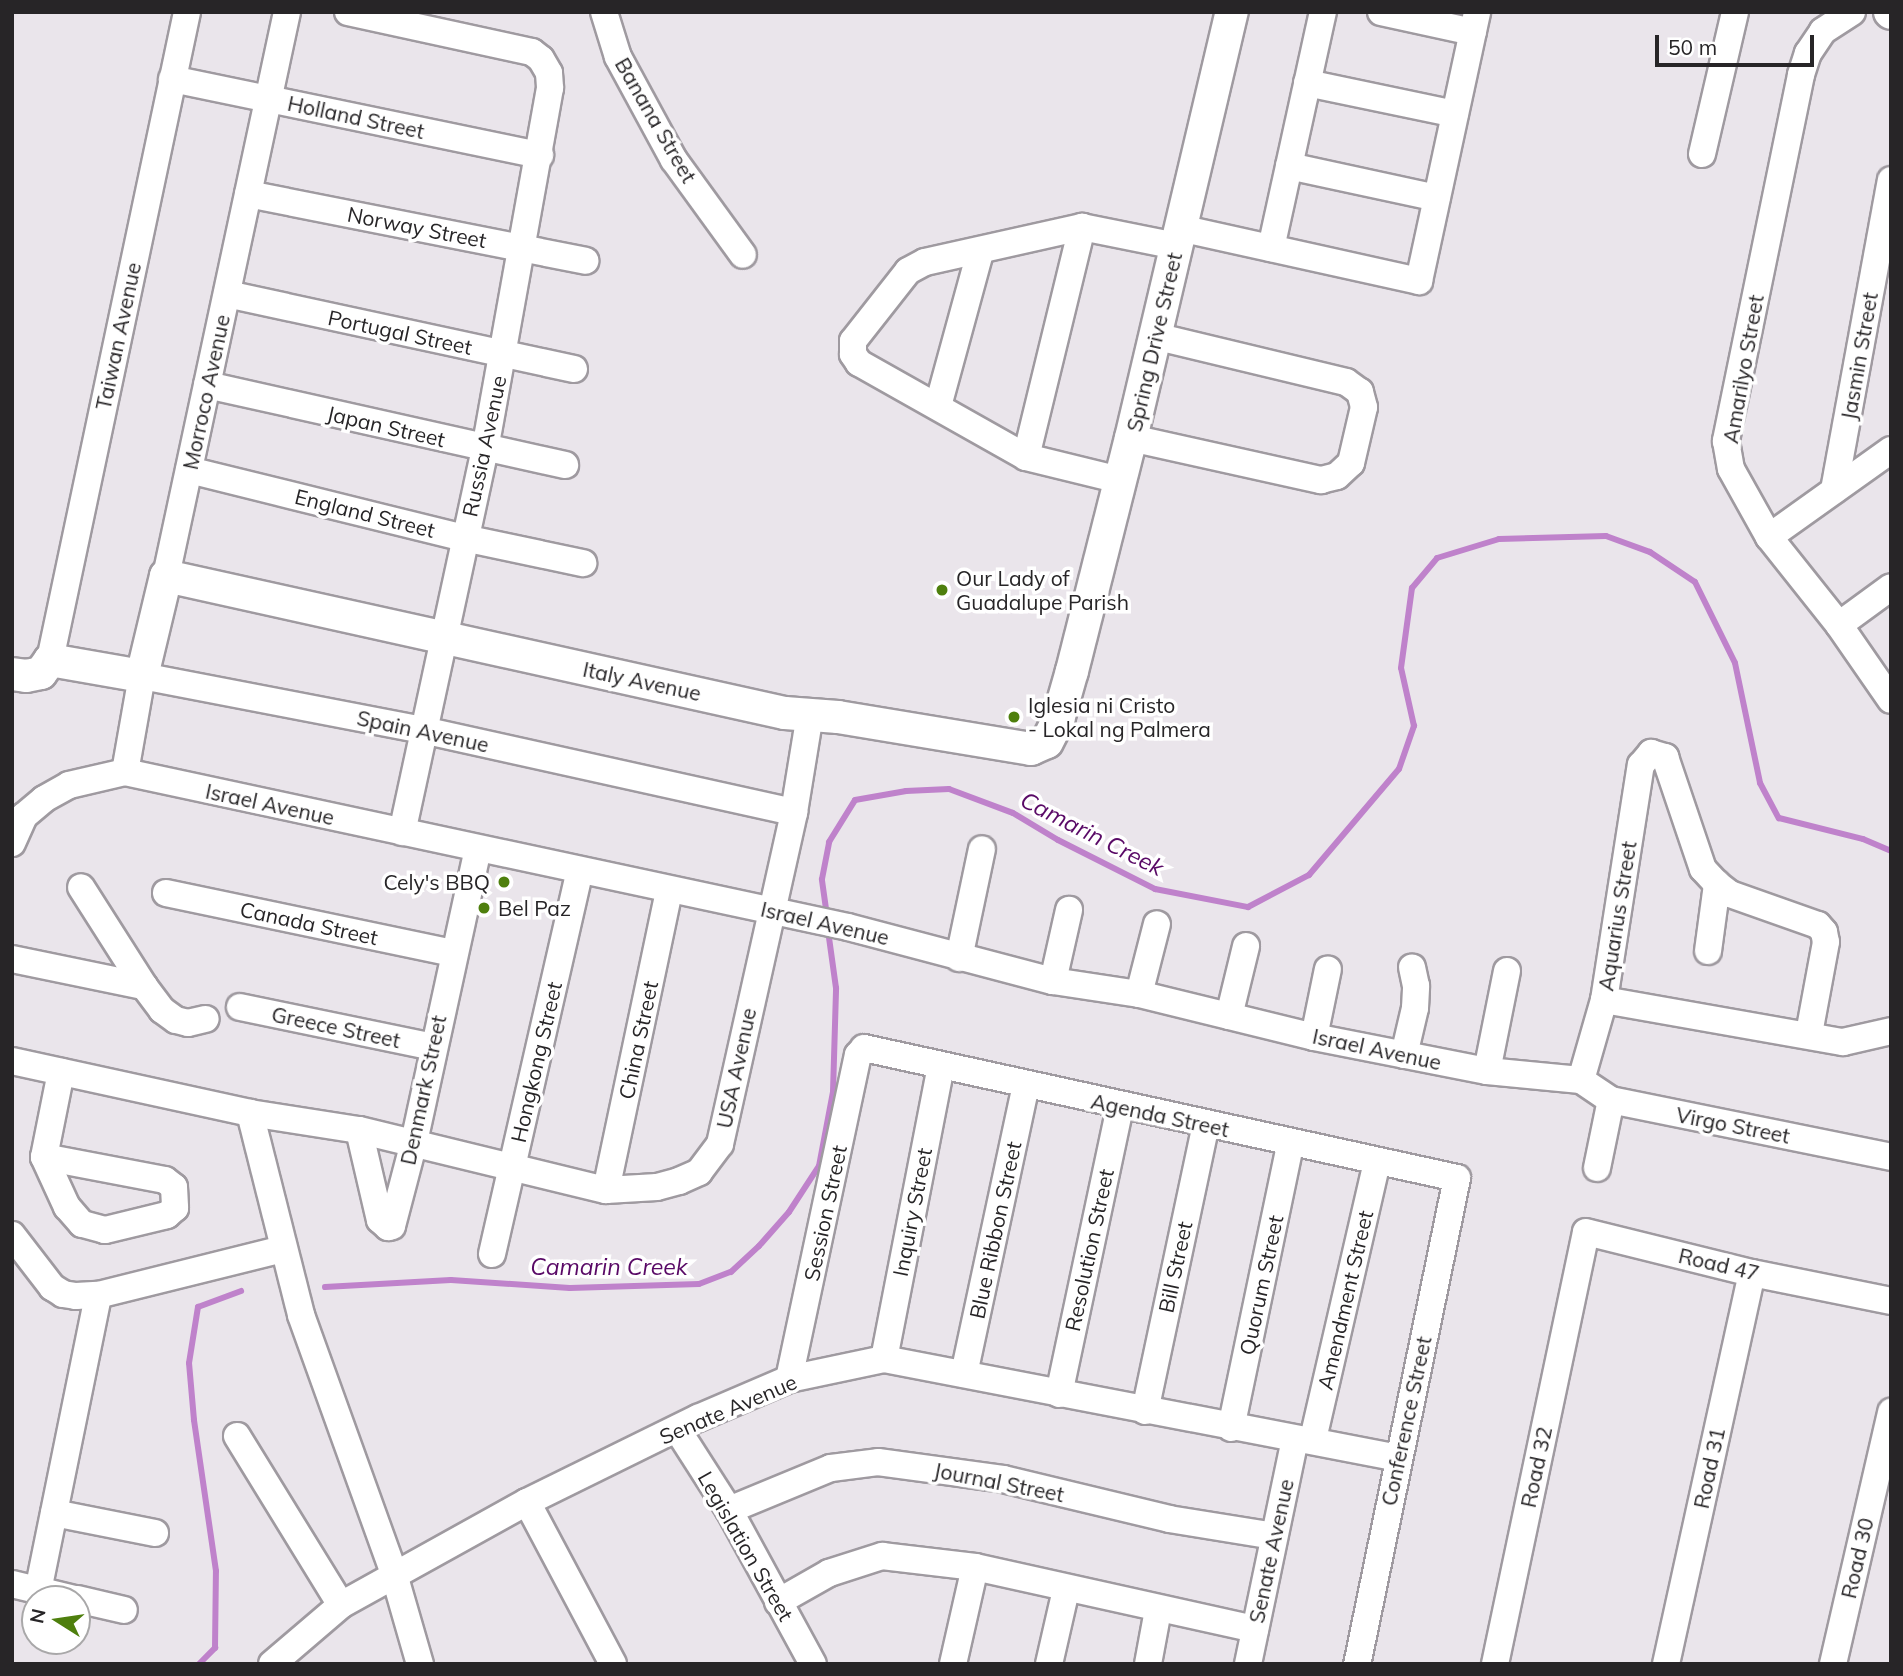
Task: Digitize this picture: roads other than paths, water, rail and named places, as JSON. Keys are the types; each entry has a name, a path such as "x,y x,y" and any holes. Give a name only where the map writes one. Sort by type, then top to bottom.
{"street":[{"name":"Taiwan Avenue","path":"50,660 187,12"},
{"name":"Morroco Avenue","path":"125,772 142,676 166,576 287,12"},
{"name":"Russia Avenue","path":"348,12 532,52 541,59 549,72 550,88 540,155 485,449 402,832"},
{"name":"Banana Street","path":"604,12 618,57 674,160 743,255"},
{"name":"Spring Drive Street","path":"1072,671 1131,438 1232,12"},
{"path":"1272,248 1323,12"},
{"path":"1120,480 1026,457 859,363 853,354 853,341 908,271 948,256 980,252 1082,227 1272,248 1419,281 1475,22 1381,12"},
{"path":"1702,154 1735,12"},
{"name":"Amarilyo Street","path":"1852,12 1823,32 1808,53 1801,75 1726,441 1731,470 1769,537 1839,625 1891,700"},
{"name":"Holland Street","path":"172,79 540,155"},
{"path":"1307,83 1455,114"},
{"path":"1289,166 1437,198"},
{"name":"Jasmin Street","path":"1834,490 1891,180"},
{"name":"Norway Street","path":"248,194 585,261"},
{"path":"1026,457 1082,227"},
{"path":"938,406 980,252"},
{"name":"Portugal Street","path":"227,294 574,369"},
{"path":"1131,438 1321,480 1337,476 1351,463 1364,407 1360,392 1346,382 1155,336"},
{"name":"Japan Street","path":"207,385 565,465"},
{"path":"1769,537 1891,450"},
{"name":"England Street","path":"189,470 464,538 583,563"},
{"name":"Italy Avenue","path":"166,576 785,713 810,714 1031,749 1047,742 1058,720 1072,671"},
{"path":"1839,625 1891,587"},
{"path":"12,674 26,676 41,673 50,660"},
{"name":"Spain Avenue","path":"50,660 423,730 794,812"},
{"name":"USA Avenue","path":"12,1060 250,1113 359,1130 607,1189 657,1187 679,1181 699,1171 720,1144 794,812 810,714"},
{"name":"Aquarius Street","path":"1581,1080 1604,1000 1641,765 1651,753 1665,757 1703,869 1717,884"},
{"name":"Israel Avenue","path":"12,843 24,816 44,799 69,785 125,772 848,926 959,958 1053,981 1139,995 1314,1037 1487,1071 1581,1080"},
{"name":"Denmark Street","path":"359,1130 380,1220 388,1227 392,1226 414,1142 453,953 478,849"},
{"path":"959,958 982,849"},
{"name":"Hongkong Street","path":"492,1254 580,871"},
{"path":"1708,951 1717,884 1730,894 1818,925 1824,932 1826,942 1809,1034"},
{"path":"81,887 162,1010 176,1020 188,1023 206,1019"},
{"name":"China Street","path":"607,1189 669,890"},
{"name":"Canada Street","path":"166,893 453,953"},
{"path":"1053,981 1069,911"},
{"path":"1139,995 1157,924"},
{"path":"1229,1016 1246,946"},
{"path":"12,958 144,986"},
{"path":"1404,1055 1415,1008 1416,986 1412,967"},
{"path":"1314,1037 1328,969"},
{"path":"1487,1071 1507,971"},
{"path":"1604,1000 1843,1042 1891,1031"},
{"name":"Greece Street","path":"240,1007 433,1047"},
{"name":"Agenda Street","path":"864,1048 1026,1086 1457,1178"},
{"name":"Session Street","path":"789,1379 859,1055 864,1048"},
{"name":"Inquiry Street","path":"884,1359 941,1066"},
{"path":"44,1157 165,1180 174,1187 175,1208 167,1215 123,1226 93,1229 82,1224 67,1207 44,1157 61,1072"},
{"name":"Virgo Street","path":"1581,1080 1611,1100 1891,1157"},
{"name":"Blue Ribbon Street","path":"964,1374 1026,1086"},
{"path":"1597,1168 1611,1100"},
{"name":"Resolution Street","path":"1059,1394 1120,1106"},
{"path":"250,1113 301,1315 394,1574 420,1664"},
{"name":"Bill Street","path":"1145,1410 1206,1124"},
{"name":"Quorum Street","path":"1231,1428 1291,1142"},
{"name":"Amendment Street","path":"1304,1439 1377,1161"},
{"name":"Conference Street","path":"1357,1664 1457,1178"},
{"name":"Road 47","path":"1577,1270 1586,1232 1752,1273 1891,1301"},
{"path":"15,1239 52,1287 63,1294 98,1295 285,1257"},
{"path":"12,1271 15,1239"},
{"name":"Road 32","path":"1495,1664 1577,1270"},
{"name":"Road 31","path":"1666,1664 1752,1273"},
{"path":"39,1585 98,1295"},
{"name":"Senate Avenue","path":"272,1664 341,1605 527,1502 677,1429 789,1379 884,1359 1231,1428 1398,1458"},
{"name":"Road 30","path":"1833,1664 1891,1412"},
{"name":"Legislation Street","path":"677,1429 729,1510 813,1664"},
{"path":"237,1436 341,1605"},
{"name":"Senate Avenue","path":"1248,1664 1274,1536 1304,1439"},
{"name":"Journal Street","path":"729,1510 831,1468 878,1462 1003,1479 1169,1519 1274,1536"},
{"path":"527,1502 613,1664"},
{"path":"54,1513 155,1533"},
{"path":"778,1602 829,1573 882,1556 975,1567 1066,1590 1255,1629"},
{"path":"953,1664 975,1567"},
{"path":"1049,1664 1066,1590"},
{"path":"91,1602 124,1610"},
{"path":"1147,1664 1158,1610"}],"waterway":[{"name":"Camarin Creek","path":"827,916 822,879 829,842 855,800 906,791 949,789 1013,813 1058,840 1155,889 1248,907 1309,875 1399,769 1414,726 1401,668 1412,588 1437,558 1499,539 1606,536 1650,552 1695,582 1735,663 1760,783 1779,818 1863,839 1891,851"},
{"name":"Camarin Creek","path":"325,1287 451,1280 570,1288 699,1284 731,1272 789,1212 819,1166 833,1092 836,988 828,930"},
{"name":"Camarin Creek","path":"199,1664 215,1648 216,1571 194,1420 189,1363 198,1307 241,1291"}],"place":[{"name":"Our Lady of Guadalupe Parish","path":"942,590"},
{"name":"Iglesia ni Cristo - Lokal ng Palmera","path":"1014,717"},
{"name":"Cely's BBQ","path":"504,882"},
{"name":"Bel Paz","path":"484,908"}]}
